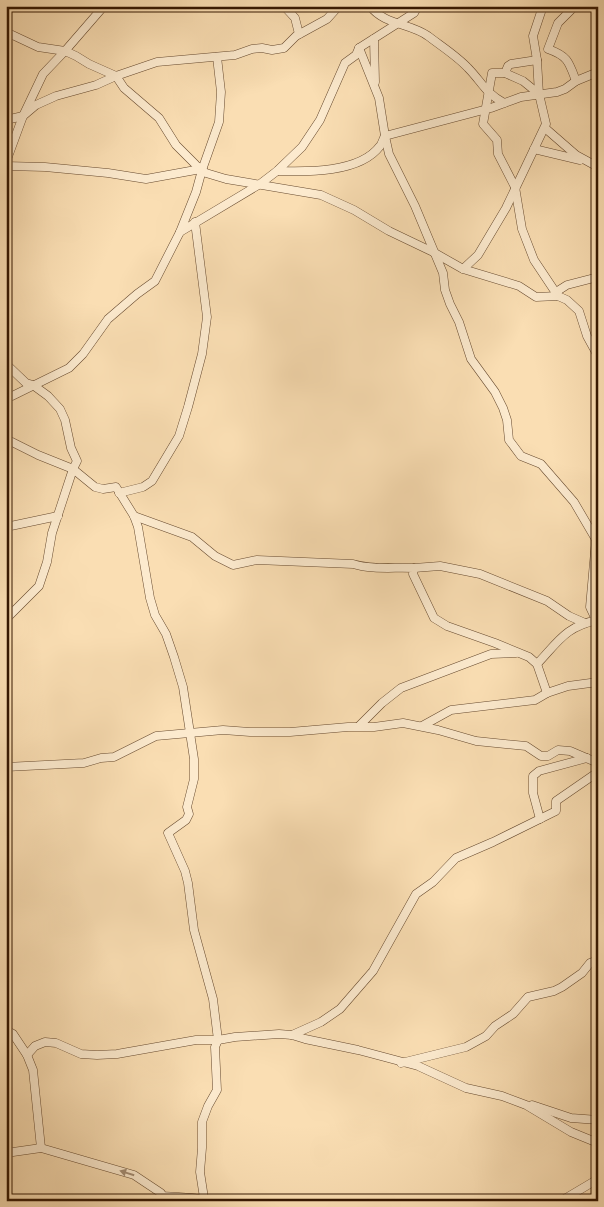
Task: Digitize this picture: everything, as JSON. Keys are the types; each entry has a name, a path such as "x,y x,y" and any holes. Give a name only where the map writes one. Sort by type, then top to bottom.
{"street":[{"path":"104,6 43,74 23,116 6,164 108,173 146,179 201,169"},
{"path":"284,6 295,18 300,34"},
{"path":"6,120 23,116 36,105 56,96 96,85 157,62 172,59 235,55 252,49 272,50 284,48 300,34 327,19 336,9 334,6"},
{"path":"370,6 375,14 388,21 398,23 428,36 468,68 488,93 504,102"},
{"path":"180,232 260,184 277,171 302,147 320,120 345,63 356,55 359,48 414,13 418,6"},
{"path":"463,268 478,255 506,208 545,128 545,117 539,94 537,60 533,36 543,6"},
{"path":"575,6 558,24 548,49 558,52 568,59 576,81"},
{"path":"6,32 38,47 65,51 116,76 124,88 158,118 176,145 206,173 226,179 321,195 354,210 389,231 463,268 519,286 536,297 557,294 567,285 598,277"},
{"path":"374,39 375,88"},
{"path":"359,48 379,98 390,154 416,206 443,273 445,290 459,322 471,359 495,392 503,408 507,420 509,440 521,456 541,464 574,502 597,542 590,608 597,621 584,623 569,630 537,664"},
{"path":"6,399 76,363 108,319 136,294 155,281 180,232 196,192 201,169 219,122 221,92 217,57"},
{"path":"505,73 508,66 512,64 537,60"},
{"path":"385,136 485,110 504,102 565,89 576,81 598,72"},
{"path":"539,94 523,81 505,73 492,73 483,124 497,140 498,154 515,187 522,229 530,252 557,294 579,311 587,336 598,356"},
{"path":"545,128 576,155 598,168"},
{"path":"277,171 306,172 350,166 380,147 385,136"},
{"path":"534,149 587,161"},
{"path":"119,493 143,487 152,481 179,436 188,407 202,354 208,317 195,222"},
{"path":"6,364 26,384 33,385 48,396 60,409 65,420 71,448 78,461 73,469 52,533 47,562 39,586 6,619"},
{"path":"6,439 38,455 73,469 95,487 103,489 116,487 134,516 138,527 150,598 155,615 166,634 180,674 190,733 194,759 194,779 187,807 189,814 186,820 168,834 188,883 194,930 213,999 218,1040 215,1047 217,1090 202,1122 200,1172 207,1199 164,1198 134,1175 41,1148 6,1153"},
{"path":"6,527 58,516"},
{"path":"134,516 192,537 215,556 233,565 257,560 353,564 374,568 440,566 480,574 547,601 569,616 584,623"},
{"path":"414,568 413,574 434,618 447,626 529,657 537,664 546,693"},
{"path":"360,726 382,703 402,688 491,654 518,653"},
{"path":"422,726 451,710 535,700 546,693 568,686 592,681 598,682"},
{"path":"6,767 84,763 101,758 114,757 156,736 224,730 290,732 360,726 374,727 403,723 422,726 476,741 526,746 541,756 548,756 558,750 570,751 598,763"},
{"path":"540,819 533,793 533,776 539,771 587,758"},
{"path":"292,1035 321,1022 340,1009 373,971 416,894 433,882 456,858 556,811 556,801 598,772"},
{"path":"402,1062 466,1047 486,1036 495,1026 515,1012 528,997 554,991 562,987 582,973 590,963 598,960"},
{"path":"6,1030 13,1034 27,1055 32,1070 41,1148"},
{"path":"27,1055 35,1046 46,1042 56,1043 81,1054 97,1055 117,1054 196,1040 218,1040 266,1034 292,1035 402,1062 432,1072 466,1088 502,1096 526,1105 571,1132 598,1144"},
{"path":"526,1105 543,1108 571,1118 598,1120"},
{"path":"561,1201 598,1179"}]}
